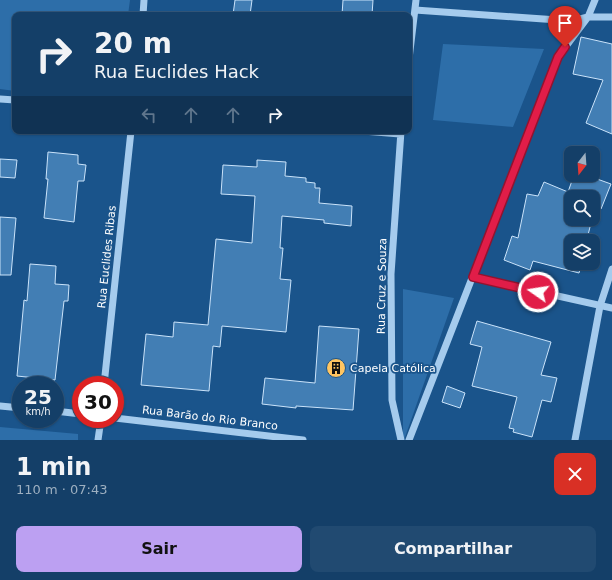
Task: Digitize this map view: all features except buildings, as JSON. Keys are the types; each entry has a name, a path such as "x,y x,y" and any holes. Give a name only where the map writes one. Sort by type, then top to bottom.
{"street":[{"path":"143,12 144,0"},
{"path":"412,34 416,0"},
{"path":"409,440 558,57 588,17 595,0"},
{"path":"415,10 572,20 588,17 612,17"},
{"path":"0,99 12,100"},
{"name":"Rua Euclides Ribas","path":"105,376 131,134"},
{"name":"Rua Cruz e Souza","path":"400,134 391,274 392,400 401,440"},
{"path":"575,440 600,306 612,269"},
{"path":"473,277 612,308"},
{"path":"0,406 12,407"},
{"name":"Rua Barão do Rio Branco","path":"124,419 303,440"},
{"path":"98,440 99,428"}],"shaded area":[{"path":"0,0 130,0 128,12 12,12 12,91 0,89"},
{"path":"443,44 544,49 513,127 433,120"},
{"path":"403,289 454,298 404,440 403,440"},
{"path":"0,427 78,434 78,440 0,440"}],"place":[{"name":"Capela Católica","path":"336,368"}],"route":[{"path":"538,292 473,277 558,57 565,47"}]}
